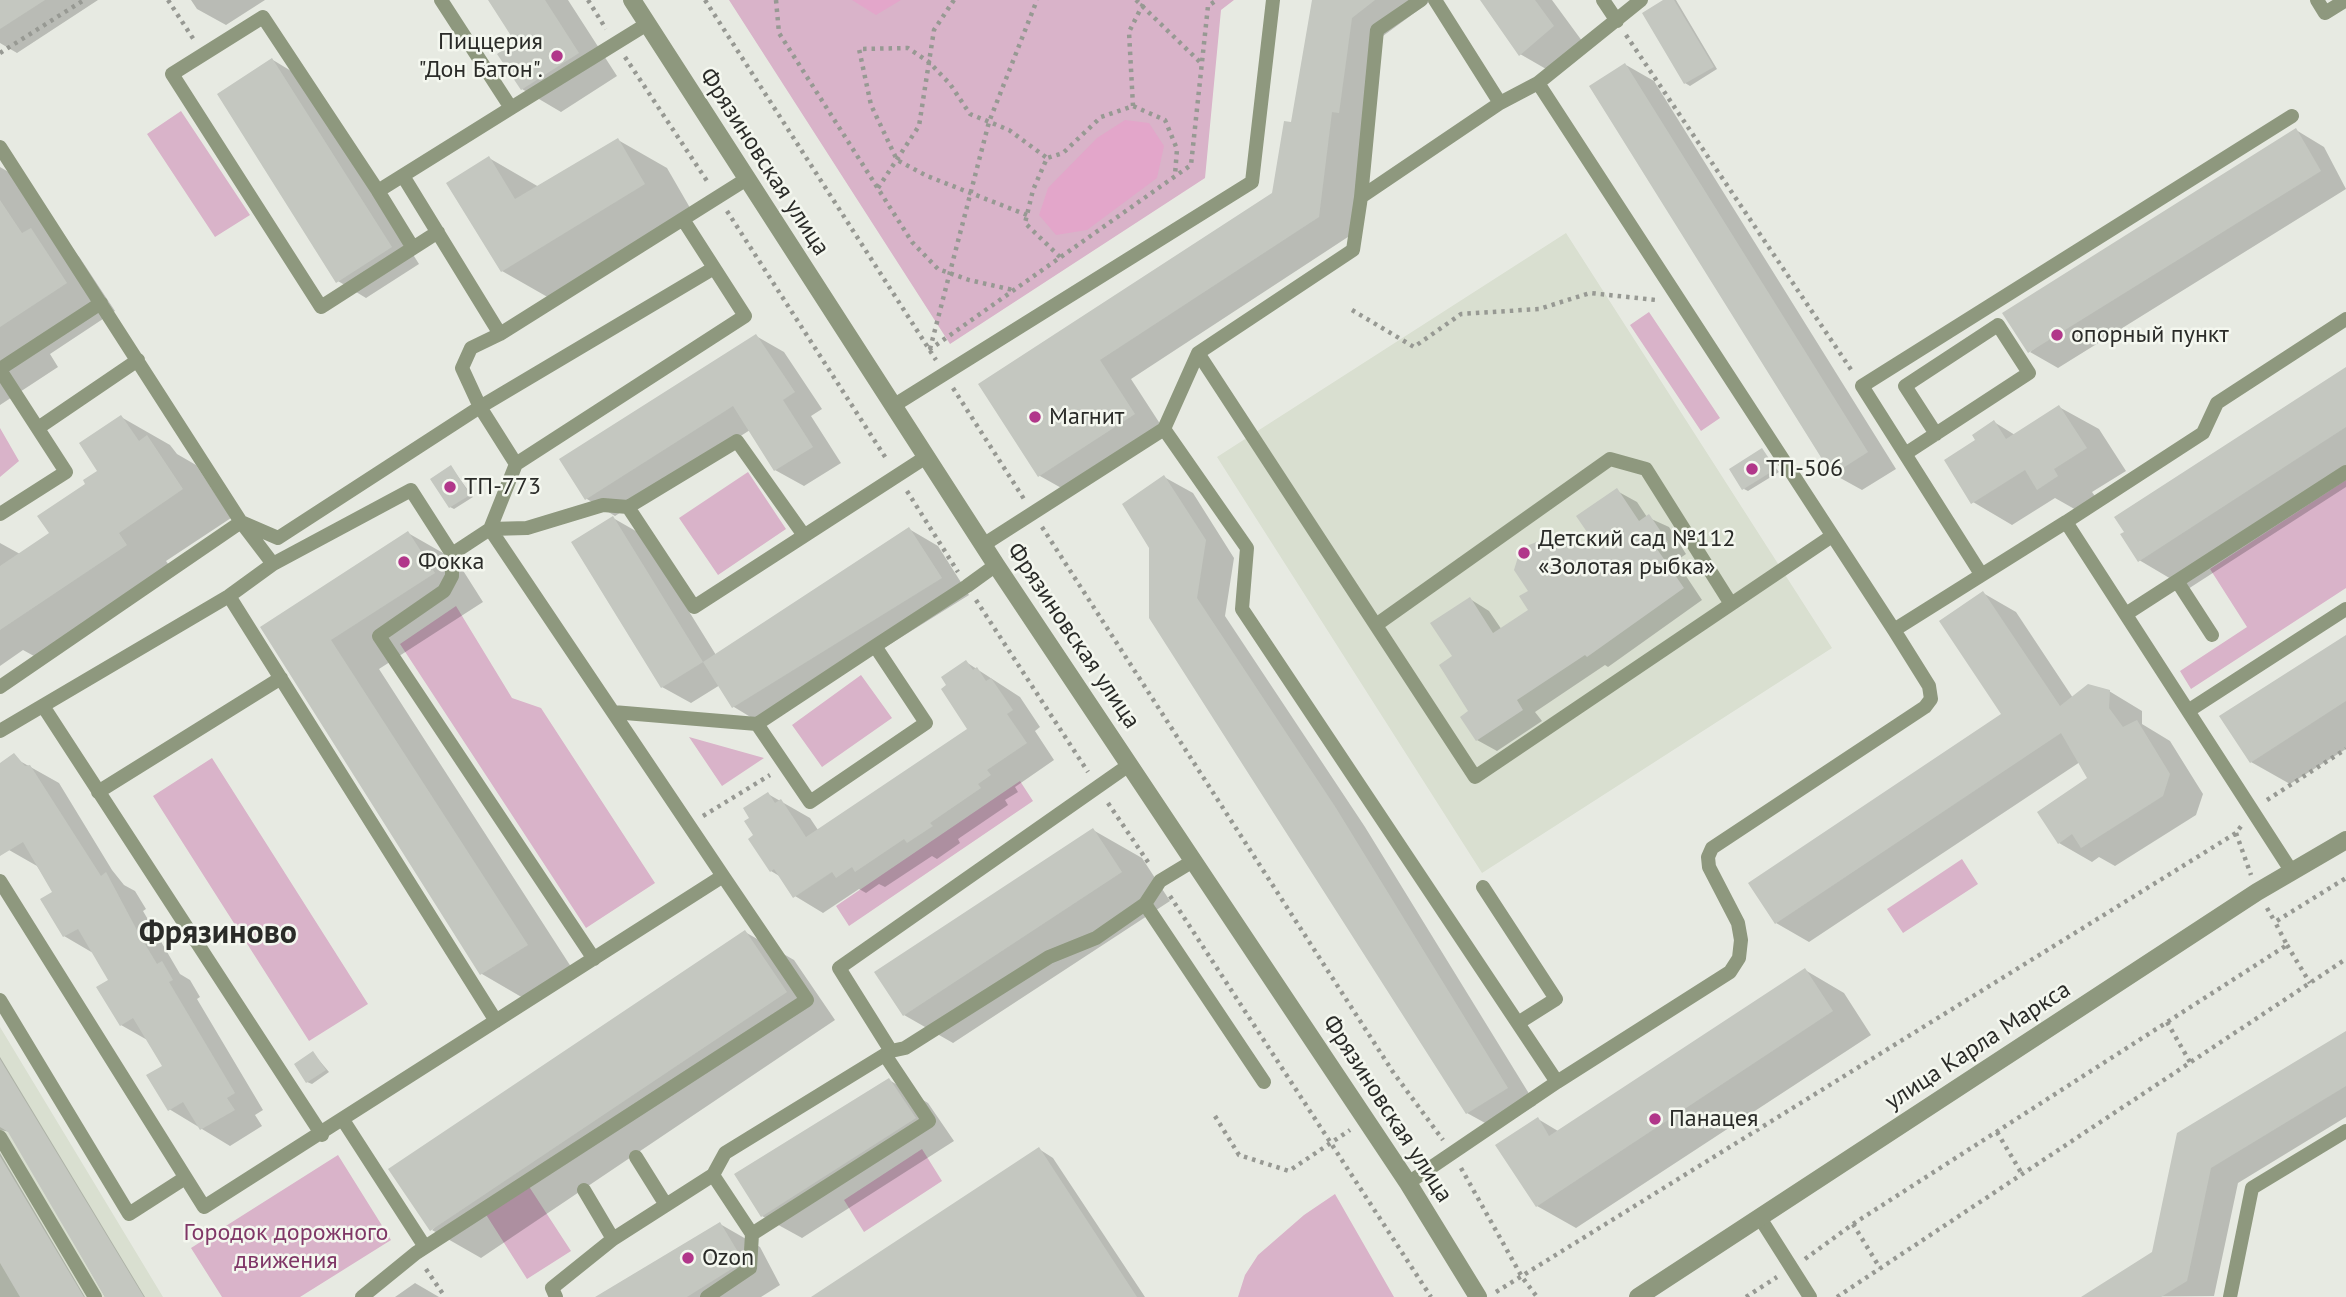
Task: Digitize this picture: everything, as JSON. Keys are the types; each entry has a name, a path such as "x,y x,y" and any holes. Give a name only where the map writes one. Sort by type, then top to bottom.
{"street":[{"name":"Фрязиновская улица","path":"632,0 892,406 1408,1183 1478,1297"},
{"name":"улица Карла Маркса","path":"1638,1297 2292,872 2346,840"}],"lane":[{"path":"441,0 511,108"},
{"path":"892,406 1252,182 1273,0"},
{"path":"984,545 1164,429 1198,353 1353,250 1361,197 1377,30 1421,0"},
{"path":"1435,0 1500,103"},
{"path":"1603,0 1617,21"},
{"path":"1361,197 1500,103 1538,83 1642,0"},
{"path":"2317,0 2325,13 2346,0"},
{"path":"413,248 263,17 172,74 321,307 438,232"},
{"path":"378,191 647,24"},
{"path":"1408,1183 1557,1082 1730,972 1739,958 1738,923 1709,867 1707,857 1712,848 1925,707 1931,699 1929,686 1894,630 1538,83"},
{"path":"1981,574 1862,386 2292,116"},
{"path":"0,147 241,522 273,565"},
{"path":"403,176 500,334"},
{"path":"516,464 480,407 462,368 471,348 500,334 745,180"},
{"path":"489,529 516,464 744,316 684,220"},
{"path":"241,522 278,538 480,407 714,268"},
{"path":"0,514 66,472 0,370 101,303"},
{"path":"1894,630 2203,433 2217,403 2346,319"},
{"path":"1905,454 1936,434 2029,373 1998,325 1905,386 1936,434"},
{"path":"1198,353 1475,777 1832,536"},
{"path":"38,428 138,360"},
{"path":"1164,429 1247,548 1242,609 1557,1082"},
{"path":"452,554 489,529 527,528 603,505 628,507 737,440 803,534"},
{"path":"628,507 694,607 803,534 926,457"},
{"path":"1376,625 1609,460 1647,469 1731,604"},
{"path":"2126,614 2346,472"},
{"path":"0,731 229,596 273,565 411,490 452,554 452,576 444,592 379,636 594,959"},
{"path":"0,687 241,522"},
{"path":"2066,522 2292,872"},
{"path":"362,1297 420,1250 807,999 489,529"},
{"path":"613,712 757,724 996,565"},
{"path":"2177,581 2212,635"},
{"path":"229,596 496,1021"},
{"path":"2188,711 2346,609"},
{"path":"757,724 810,802 926,723 874,646"},
{"path":"98,792 281,678"},
{"path":"43,706 322,1135"},
{"path":"751,1234 929,1121 839,968 1129,765"},
{"path":"556,1297 552,1288 614,1239 713,1175 725,1153 888,1053 905,1048 1049,957 1096,938 1145,904 1160,881 1193,860"},
{"path":"0,881 204,1207 322,1135 723,876"},
{"path":"1483,887 1556,999 1518,1023"},
{"path":"1145,904 1264,1082"},
{"path":"0,1000 129,1214 185,1178"},
{"path":"343,1120 420,1250"},
{"path":"2230,1297 2252,1188 2346,1132"},
{"path":"0,1137 95,1297"},
{"path":"636,1157 666,1205"},
{"path":"708,1297 750,1268 751,1234 713,1175"},
{"path":"584,1190 614,1239"},
{"path":"1760,1218 1810,1297"}],"path":[{"path":"0,53 84,0"},
{"path":"168,0 203,55"},
{"path":"588,0 1431,1297"},
{"path":"705,0 1394,1072 1452,1153 1522,1277 1537,1297"},
{"path":"776,0 779,33 912,242 938,269 1013,290"},
{"path":"878,188 919,126 934,30 954,0"},
{"path":"929,350 989,122 1037,0"},
{"path":"1136,0 1202,63"},
{"path":"1133,106 1129,32 1145,0"},
{"path":"929,350 1191,164 1208,6 1217,0"},
{"path":"1617,21 1862,386"},
{"path":"1027,215 969,193 897,160 872,106 859,48 908,48 929,62 950,84 970,114 1009,130 1047,158"},
{"path":"1060,257 1026,223 1033,190 1047,158 1063,153 1101,117 1133,106 1165,120 1177,149 1175,176"},
{"path":"1352,310 1414,346 1461,314 1539,309 1590,293 1681,302"},
{"path":"1486,1297 2236,833 2252,810 2346,749"},
{"path":"689,825 786,765"},
{"path":"2310,983 2275,922 2346,878"},
{"path":"1746,1297 1791,1269 1853,1224 2287,945"},
{"path":"1837,1297 2346,959"},
{"path":"2167,1022 2190,1062"},
{"path":"1215,1116 1239,1155 1289,1171 1366,1120"},
{"path":"1997,1132 2022,1174"},
{"path":"1853,1224 1880,1268"},
{"path":"420,1250 445,1297"}],"shaded area":[{"path":"852,0 901,0 876,15"},
{"path":"1125,120 1149,123 1164,146 1157,178 1087,230 1056,235 1039,215 1048,188 1097,138"},
{"name":"Детский сад №112 «Золотая рыбка»","path":"1566,233 1832,648 1482,873 1217,457"},
{"path":"0,1027 163,1297 0,1297"}],"green space":[{"path":"729,0 1234,0 1221,10 1205,178 950,344"},
{"path":"181,111 250,215 215,237 147,134"},
{"path":"1649,312 1720,418 1701,431 1630,325"},
{"path":"0,428 19,461 0,477"},
{"path":"748,472 786,529 718,575 679,518"},
{"path":"2346,480 2346,588 2191,689 2180,671 2247,627 2210,569"},
{"path":"456,606 512,698 541,708 655,883 586,928 400,644"},
{"path":"861,675 892,718 822,767 792,725"},
{"path":"689,737 764,758 722,786"},
{"path":"212,758 368,1004 309,1041 153,796"},
{"path":"1020,781 1033,801 849,926 836,906"},
{"path":"1962,859 1978,884 1903,933 1887,909"},
{"path":"922,1149 942,1181 864,1232 844,1200"},
{"name":"Городок дорожного движения","path":"338,1155 391,1240 300,1297 222,1297 191,1248"},
{"path":"528,1185 571,1251 527,1279 485,1213"},
{"path":"1335,1194 1394,1297 1238,1297 1245,1275 1258,1255 1304,1215"}],"building":[{"path":"0,0 45,0 0,29"},
{"path":"488,0 545,0 579,53 521,90 497,54 515,42"},
{"path":"1312,0 1375,0 1352,18 1339,113 1332,112 1319,217 1100,360 1135,414 1038,477 978,384 1272,193 1284,121 1291,122"},
{"path":"1480,0 1535,0 1554,26 1519,56"},
{"path":"1663,0 1674,0 1714,67 1684,84 1642,13"},
{"path":"272,58 392,247 336,283 217,94"},
{"path":"1625,63 1868,452 1832,475 1589,86"},
{"path":"2296,128 2321,171 2028,353 2002,313"},
{"path":"618,138 645,184 501,272 446,183 489,156 515,199"},
{"path":"0,200 22,233 31,228 67,283 0,327"},
{"path":"756,334 795,392 783,400 813,447 774,471 733,406 585,500 559,459"},
{"path":"2346,367 2346,427 2138,562 2120,534 2124,532 2114,517"},
{"path":"2059,405 2087,448 2054,469 2058,476 2037,490 2025,470 1971,504 1944,460 1975,440 1972,435 1994,420 2006,439"},
{"path":"121,415 139,441 147,435 183,489 119,533 127,545 0,630 0,566 49,533 37,516 85,484 83,480 97,471 79,443"},
{"name":"ТП-506","path":"1762,448 1776,469 1742,490 1729,469"},
{"name":"ТП-773","path":"451,465 470,495 449,508 430,479"},
{"path":"1164,475 1206,540 1197,598 1336,808 1508,1088 1466,1114 1149,618 1149,548 1122,504"},
{"path":"1617,488 1639,521 1649,514 1668,542 1657,549 1684,588 1587,657 1585,655 1517,700 1523,710 1476,741 1460,717 1468,711 1439,665 1452,656 1430,623 1470,597 1493,633 1528,610 1519,596 1528,591 1514,570 1518,557 1529,545 1544,539 1598,548 1576,516"},
{"path":"613,516 703,662 661,688 571,542"},
{"path":"909,527 942,578 732,708 703,662"},
{"path":"408,531 435,573 331,640 528,945 480,975 260,627"},
{"path":"1983,591 2060,706 2088,684 2110,690 2109,708 2123,727 2137,720 2170,774 2163,796 2081,848 2072,834 2058,844 2037,812 2087,778 2061,733 1775,924 1748,883 2001,714 1939,621"},
{"path":"2346,635 2346,701 2250,763 2219,716"},
{"path":"966,660 973,670 977,667 986,681 991,678 1013,710 1007,714 1027,743 987,770 991,775 978,784 981,788 930,823 933,826 907,843 904,839 855,872 852,867 836,878 832,872 793,898 774,869 770,872 748,839 753,835 744,821 749,818 743,808 768,792 775,803 781,799 806,837 967,729 941,689 946,685 941,677"},
{"path":"14,753 25,766 30,765 101,876 106,872 157,964 162,961 173,980 169,982 235,1093 227,1098 235,1110 200,1130 183,1102 168,1111 146,1075 162,1066 133,1018 120,1026 96,987 108,980 78,929 63,937 40,899 52,892 23,842 0,856 0,763"},
{"path":"1093,828 1122,872 903,1016 874,972"},
{"path":"745,930 787,992 430,1231 388,1169"},
{"path":"1805,968 1833,1011 1536,1207 1495,1145 1538,1117 1549,1136"},
{"path":"2346,1031 2346,1086 2211,1168 2187,1281 2161,1297 2081,1297 2152,1252 2177,1133"},
{"path":"313,1051 326,1070 306,1083 294,1064"},
{"path":"0,1059 144,1297 105,1297 8,1132 0,1127"},
{"path":"889,1078 916,1118 761,1217 734,1174"},
{"path":"1039,1147 1137,1297 811,1297"},
{"path":"0,1156 84,1297 20,1297 0,1263"},
{"path":"720,1222 741,1257 741,1263 687,1297 595,1297"}],"place":[{"name":"Пиццерия \"Дон Батон\".","path":"557,56"},
{"name":"опорный пункт","path":"2057,335"},
{"name":"Магнит","path":"1035,417"},
{"name":"ТП-506","path":"1752,469"},
{"name":"ТП-773","path":"450,487"},
{"name":"Детский сад №112 «Золотая рыбка»","path":"1524,553"},
{"name":"Фокка","path":"404,562"},
{"name":"Панацея","path":"1655,1119"},
{"name":"Ozon","path":"688,1258"}],"district":[{"name":"Фрязиново","path":"218,934"}]}
